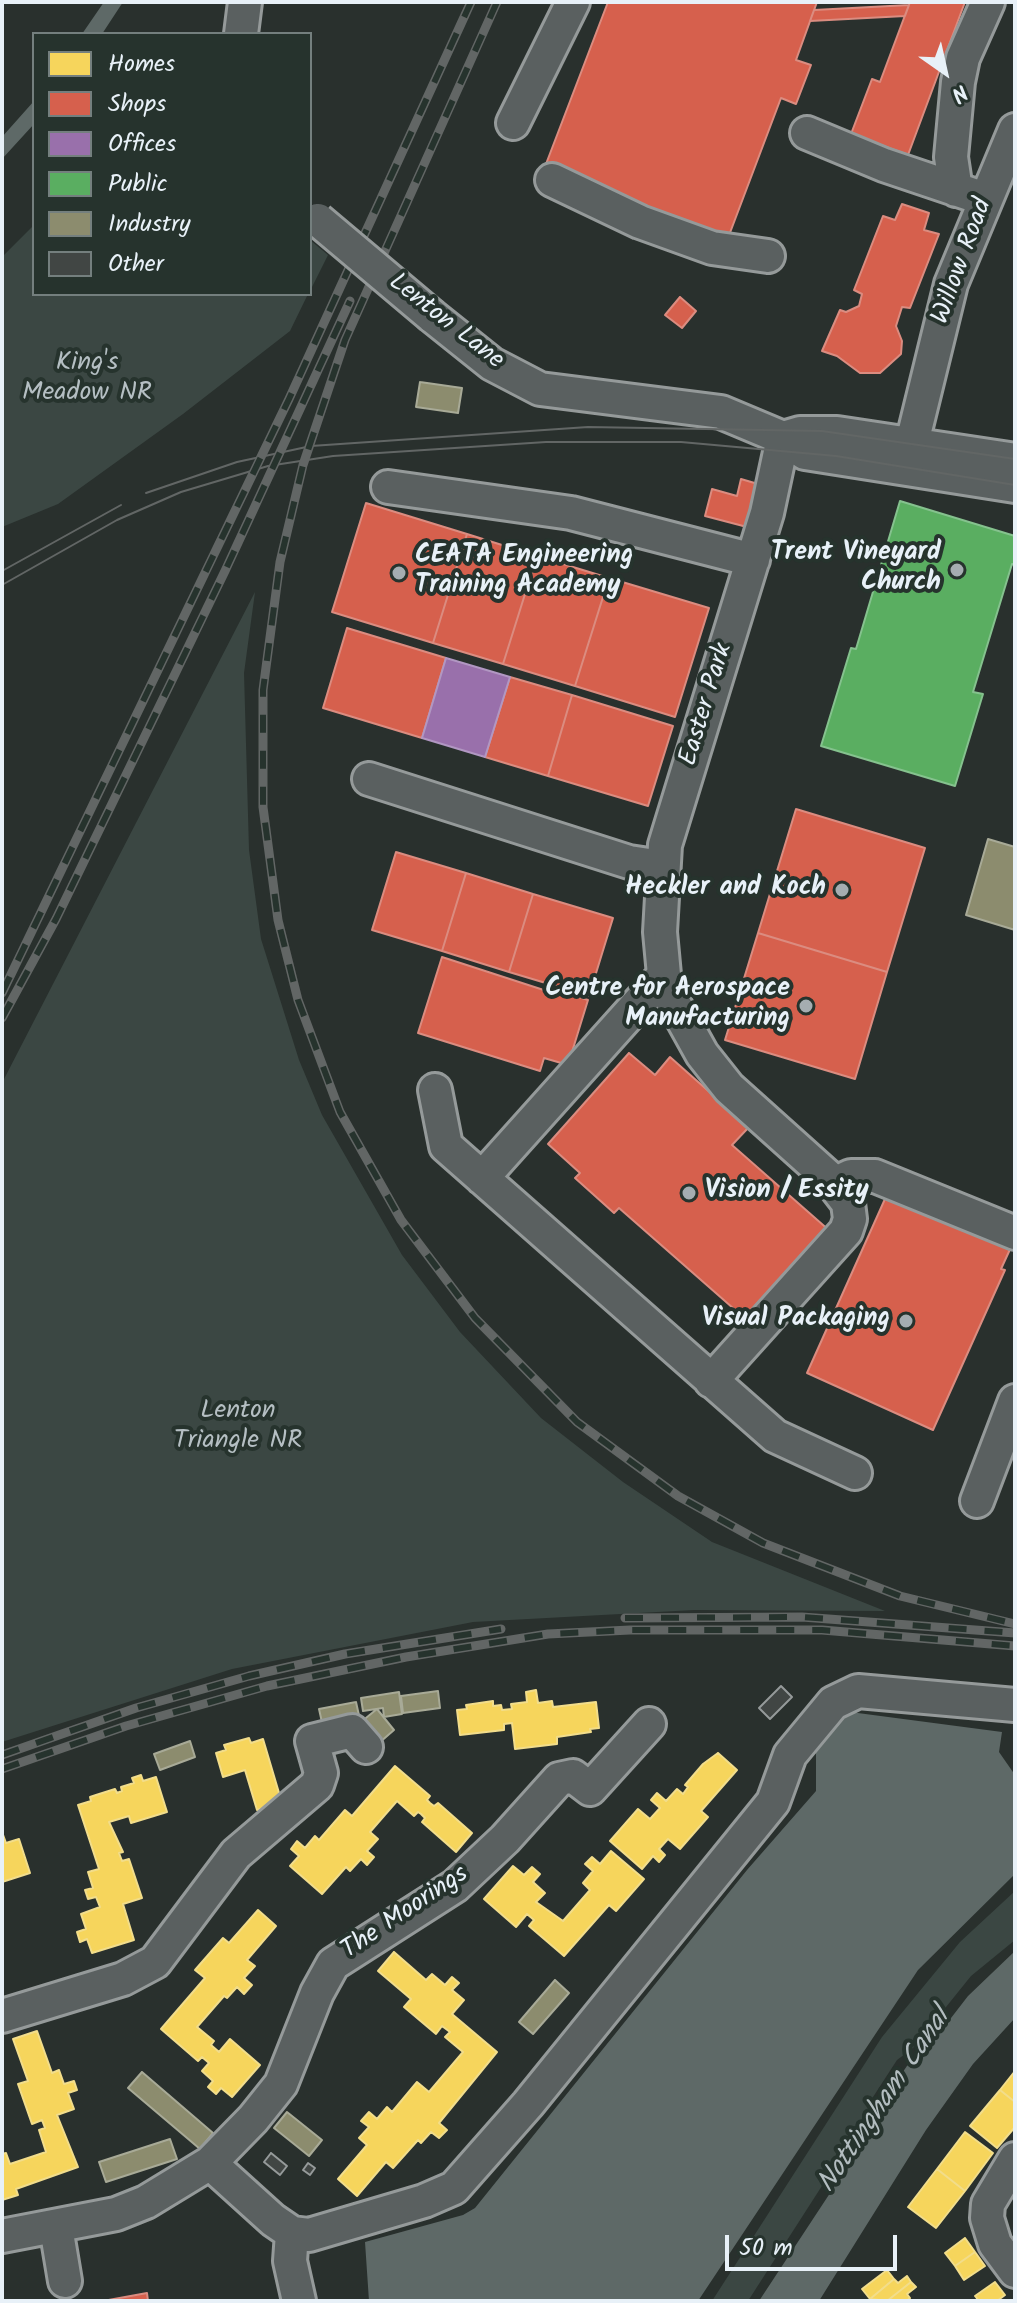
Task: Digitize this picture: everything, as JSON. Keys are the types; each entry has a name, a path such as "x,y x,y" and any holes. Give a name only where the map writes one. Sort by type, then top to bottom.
{"street":[{"path":"241,32 245,2"},
{"path":"513,123 573,2"},
{"path":"956,190 951,157 958,82 963,58 988,2"},
{"name":"Willow Road","path":"912,443 951,284 1015,130"},
{"path":"807,133 987,199"},
{"path":"552,180 640,222 712,248 768,256"},
{"name":"Lenton Lane","path":"314,217 492,364 540,389 721,412 783,438 805,453 1015,486"},
{"path":"783,438 800,433 837,433 1015,460"},
{"name":"Easter Park","path":"711,1381 846,1231 850,1219 848,1203 834,1184 711,1067 683,1023 664,975 660,932 665,845 753,560 775,483 783,438"},
{"path":"912,443 937,473"},
{"path":"388,487 571,513 753,560"},
{"path":"369,779 629,862 662,867"},
{"path":"482,1178 664,975"},
{"path":"435,1090 446,1146 775,1436 855,1473"},
{"path":"834,1184 851,1176 875,1176 1015,1233"},
{"path":"977,1501 1015,1401"},
{"path":"2,2236 116,2214 146,2202 210,2163 292,2233 309,2235 424,2201 454,2188 468,2175 773,1802 790,1755 833,1703 858,1691 1015,1705"},
{"name":"The Moorings","path":"210,2163 253,2119 281,2084 317,1993 333,1964 455,1886 505,1839 559,1779 573,1776 590,1789 649,1724"},
{"path":"2,2016 123,1979 155,1962 236,1854 317,1785 321,1773 312,1741 352,1731 366,1747"},
{"path":"1015,2159 988,2204 987,2218 995,2244 1015,2271"},
{"path":"56,2227 65,2281"},
{"path":"292,2233 290,2261 299,2301"}],"green space":[{"name":"King's Meadow NR","path":"32,227 32,296 307,296 290,331 183,414 58,504 2,527 2,257"},
{"path":"312,242 328,255 312,287"},
{"name":"Lenton Triangle NR","path":"255,592 244,673 249,850 261,939 299,1060 322,1115 402,1255 460,1332 541,1418 623,1482 712,1542 885,1611 694,1610 473,1622 232,1669 2,1742 2,1083"},
{"path":"1015,1891 1015,1940 971,1976 913,2048 897,2060 873,2097 872,2108 748,2301 712,2301 882,2037 960,1942"}],"shaded area":[{"path":"104,2 123,2 103,32 83,32"},
{"path":"32,103 32,126 2,159 2,137"},
{"path":"835,1710 1002,1732 999,1752 1015,1775 1015,1874 918,1970 698,2301 369,2301 365,2242 463,2215 475,2208 747,1870 816,1791 816,1734"},
{"path":"1015,1951 1015,2018 973,2064 926,2130 819,2301 759,2301 890,2102 885,2098 909,2063 914,2066 968,1996"}],"building: Homes":[{"path":"536,1690 538,1703 552,1701 553,1707 596,1702 599,1728 557,1737 557,1744 515,1749 512,1723 504,1724 504,1730 460,1735 457,1710 467,1709 466,1705 493,1701 493,1706 501,1705 502,1710 512,1709 511,1704 527,1702 526,1692"},
{"path":"249,1738 251,1743 263,1739 282,1803 257,1810 245,1770 223,1777 216,1753 226,1750 224,1745"},
{"path":"718,1753 737,1770 701,1811 708,1817 680,1849 668,1839 659,1849 665,1855 659,1862 653,1856 642,1869 610,1841 638,1809 650,1819 660,1808 651,1800 657,1793 666,1801 677,1789 683,1794 688,1787 685,1785 703,1764"},
{"path":"395,1766 430,1796 427,1800 430,1803 434,1806 438,1803 472,1833 456,1852 422,1822 425,1818 421,1814 418,1812 414,1816 397,1801 370,1832 378,1839 367,1851 374,1857 367,1865 361,1859 350,1871 346,1867 322,1894 290,1866 299,1856 291,1849 297,1841 305,1848 315,1836 319,1840 345,1810 352,1816"},
{"path":"141,1775 143,1781 156,1777 167,1812 131,1823 129,1816 109,1822 123,1852 119,1853 122,1861 129,1859 142,1898 123,1904 134,1940 92,1953 87,1939 80,1942 77,1932 86,1929 81,1914 100,1907 96,1897 88,1899 85,1890 93,1888 88,1872 99,1869 78,1805 91,1801 90,1797 96,1795 115,1789 117,1793 122,1791 121,1787 134,1783 132,1778"},
{"path":"2,1832 6,1843 19,1839 30,1873 2,1882"},
{"path":"611,1851 644,1879 616,1911 609,1905 564,1956 529,1926 534,1920 527,1914 516,1927 484,1899 513,1866 524,1875 532,1867 540,1874 533,1882 545,1893 536,1902 563,1921 590,1890 583,1883 593,1871 585,1864 592,1857 600,1864"},
{"path":"258,1910 276,1926 247,1960 255,1966 244,1978 252,1985 244,1994 237,1987 227,1998 224,1996 197,2027 214,2041 211,2045 219,2052 230,2039 260,2065 232,2097 221,2088 216,2094 208,2087 213,2081 202,2071 209,2063 202,2057 198,2061 161,2029 205,1978 195,1970 223,1938 229,1943"},
{"path":"394,1952 426,1980 432,1974 445,1985 452,1977 459,1983 452,1990 464,2000 452,2014 497,2052 439,2123 447,2130 439,2138 431,2132 421,2143 418,2140 393,2168 386,2162 357,2196 338,2179 367,2145 359,2138 369,2127 361,2121 369,2112 377,2119 387,2107 392,2112 417,2082 429,2092 463,2052 445,2037 450,2032 442,2026 436,2034 404,2007 411,1999 378,1971"},
{"path":"37,2031 52,2073 59,2070 64,2084 74,2081 77,2090 68,2093 74,2109 57,2115 78,2167 16,2189 18,2195 2,2200 2,2154 6,2153 10,2164 46,2152 39,2130 45,2128 42,2120 32,2124 18,2084 28,2081 13,2039"},
{"path":"1015,2071 1015,2102 1000,2090"},
{"path":"1000,2090 1015,2102 1015,2127 997,2148 970,2126"},
{"path":"965,2132 993,2153 965,2191 937,2169"},
{"path":"937,2169 965,2191 936,2228 908,2207"},
{"path":"965,2238 975,2252 955,2266 945,2253"},
{"path":"975,2252 985,2266 964,2280 955,2266"},
{"path":"887,2270 894,2279 870,2299 862,2289"},
{"path":"907,2276 911,2282 887,2301 870,2299 894,2279 898,2283"},
{"path":"911,2282 916,2287 907,2294 910,2298 907,2301 887,2301"},
{"path":"995,2282 1005,2295 997,2301 979,2301 975,2296"}],"building: Shops":[{"path":"608,2 817,2 796,60 811,65 796,104 781,98 728,238 582,183 584,178 546,164"},
{"path":"910,2 965,2 908,155 851,134 872,79 880,82"},
{"path":"909,5 905,16 810,21 814,10"},
{"path":"902,204 929,213 924,230 939,234 910,308 902,307 896,326 902,341 901,354 880,373 860,373 837,356 822,351 840,310 846,312 859,306 862,294 854,290 883,216 895,220"},
{"path":"680,297 696,311 682,328 665,315"},
{"path":"741,479 758,484 747,527 705,516 712,489 737,496"},
{"name":"CEATA Engineering Training Academy","path":"366,503 467,534 433,643 332,612"},
{"path":"467,534 537,556 503,664 433,643"},
{"path":"537,556 609,578 575,686 503,664"},
{"path":"609,578 709,608 675,717 575,686"},
{"path":"347,628 446,658 422,738 323,708"},
{"path":"510,677 572,695 548,776 485,757"},
{"path":"572,695 673,726 648,806 548,776"},
{"name":"Heckler and Koch","path":"796,809 925,848 887,972 758,933"},
{"path":"396,852 466,873 442,951 372,930"},
{"path":"466,873 533,894 509,972 442,951"},
{"path":"533,894 613,918 589,996 509,972"},
{"name":"Centre for Aerospace Manufacturing","path":"758,933 887,972 855,1079 725,1040"},
{"path":"442,957 556,994 557,990 588,1000 568,1065 544,1058 540,1071 418,1033"},
{"name":"Vision / Essity","path":"629,1053 655,1075 670,1057 749,1127 732,1145 831,1232 750,1323 619,1208 614,1213 575,1178 580,1173 548,1144"},
{"name":"Visual Packaging","path":"889,1190 1012,1245 1001,1269 1005,1270 933,1430 807,1373"},
{"path":"147,2293 148,2301 103,2301"}],"building: Offices":[{"path":"446,658 510,677 485,757 422,738"}],"building: Public":[{"path":"900,501 1015,536 1015,565 1012,564 973,692 983,694 955,786 821,746 851,648 856,649"}],"building: Industry":[{"path":"420,382 462,388 458,413 416,407"},
{"path":"988,839 1015,847 1015,930 966,915"},
{"path":"438,1691 440,1708 403,1713 401,1696"},
{"path":"399,1692 402,1714 384,1717 383,1708 363,1711 361,1698"},
{"path":"356,1702 360,1720 323,1727 319,1709"},
{"path":"377,1709 394,1730 379,1743 361,1722"},
{"path":"190,1741 195,1757 160,1770 154,1754"},
{"path":"555,1980 569,1993 533,2034 519,2022"},
{"path":"142,2072 213,2133 200,2149 128,2088"},
{"path":"287,2112 322,2140 309,2156 274,2128"},
{"path":"170,2139 177,2159 106,2182 99,2162"}],"building: Other":[{"path":"781,1686 792,1697 770,1719 759,1708"},
{"path":"271,2153 287,2166 280,2175 264,2162"},
{"path":"308,2163 315,2168 310,2175 303,2170"}],"tram line":[{"path":"146,493 237,462 311,446 588,427 822,431 1015,459"},
{"path":"2,585 117,520 181,492 268,466 333,456 546,442 681,442 836,456 1015,485"},
{"path":"2,571 121,505"}],"railway":[{"path":"2,993 289,399 471,2"},
{"path":"497,2 345,340 303,465 280,562 263,690 263,807 278,920 298,1000 340,1112 401,1220 475,1318 577,1422 678,1496 763,1543 900,1596 1015,1624"},
{"path":"2,1018 56,919 225,571 350,301"},
{"path":"625,1618 802,1617 1015,1633"},
{"path":"2,1755 136,1708 249,1676 345,1654 501,1629"},
{"path":"2,1769 126,1726 267,1686 406,1657 548,1634 630,1630 822,1630 1015,1646"}],"place":[{"name":"Trent Vineyard Church","path":"957,570"},
{"name":"CEATA Engineering Training Academy","path":"399,573"},
{"name":"Heckler and Koch","path":"842,890"},
{"name":"Centre for Aerospace Manufacturing","path":"806,1006"},
{"name":"Vision / Essity","path":"689,1193"},
{"name":"Visual Packaging","path":"906,1321"}],"water label":[{"name":"Nottingham Canal","path":"886,2102"}]}
